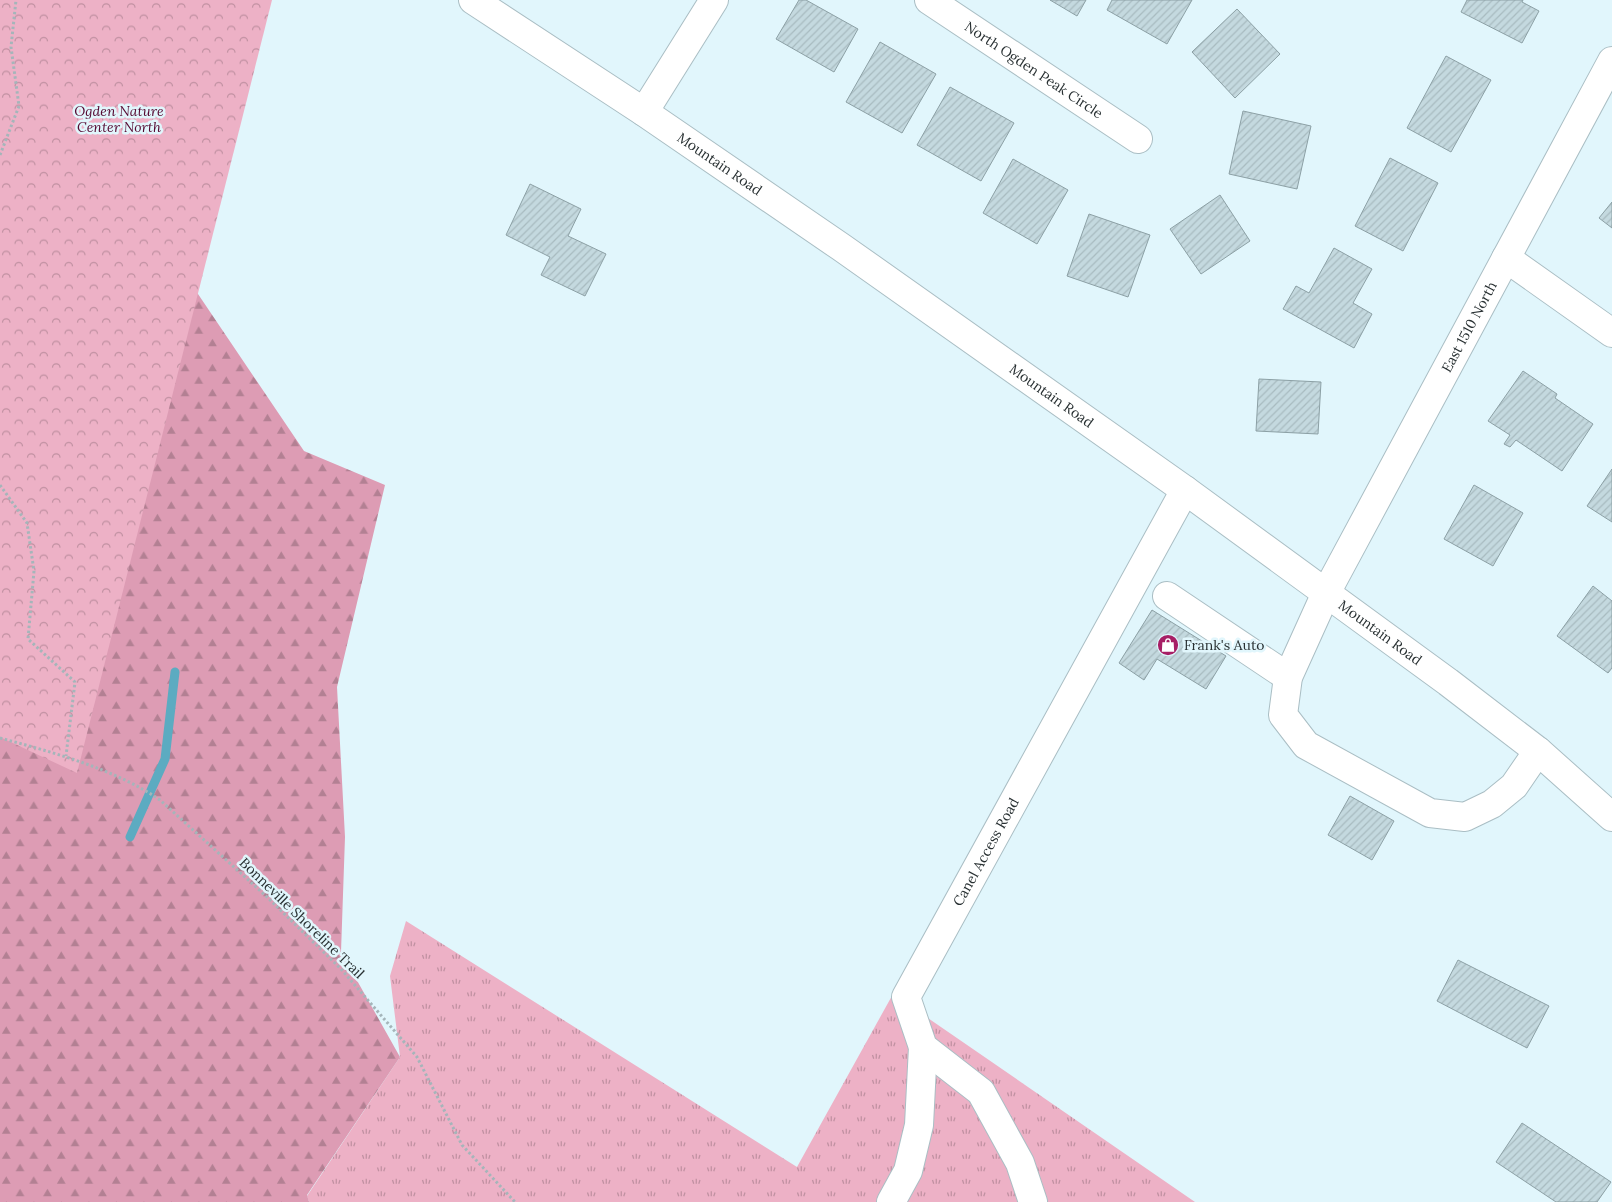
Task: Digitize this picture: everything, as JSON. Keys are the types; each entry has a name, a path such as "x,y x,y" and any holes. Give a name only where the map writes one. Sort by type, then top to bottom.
{"street":[{"name":"Mountain Road","path":"473,0 644,112 841,247 1185,490 1448,682 1538,751 1612,817"},
{"path":"644,112 714,0"},
{"name":"North Ogden Peak Circle","path":"929,0 1138,139"},
{"name":"East 1510 North","path":"1538,751 1514,786 1492,804 1465,817 1430,813 1306,744 1283,715 1288,677 1326,593 1612,61"},
{"path":"1506,258 1612,333"},
{"name":"Canel Access Road","path":"923,1047 906,997 1185,490"},
{"path":"1168,596 1288,677"},
{"path":"891,1202 908,1171 919,1125 923,1047"},
{"path":"923,1047 981,1092 1020,1163 1033,1202"}],"path":[{"path":"0,155 19,106 11,47 16,0"},
{"path":"0,485 27,523 34,572 28,639 75,682 66,756"},
{"name":"Bonneville Shoreline Trail","path":"0,738 66,756 143,788 160,800 266,896 341,968 417,1057 462,1145 516,1202"}],"green space":[{"name":"Ogden Nature Center North","path":"0,0 272,0 77,773 0,737"},
{"path":"0,43 146,63 198,294 304,451 385,485 337,687 345,837 341,952 400,1057 307,1195 309,1202 0,1202"},
{"path":"406,921 797,1167 893,994 1195,1202 309,1202 307,1196 400,1057 390,976"}],"building":[{"path":"799,0 806,0 858,29 834,72 776,39"},
{"path":"1050,0 1086,0 1077,16"},
{"path":"1112,0 1192,0 1167,44 1107,10"},
{"path":"1467,0 1523,0 1522,2 1539,11 1522,43 1461,12"},
{"path":"1237,9 1280,54 1235,98 1192,52"},
{"path":"880,42 936,74 902,133 846,102"},
{"path":"1446,56 1491,80 1451,152 1407,128"},
{"path":"950,87 1014,123 981,181 917,145"},
{"path":"1243,111 1311,126 1297,189 1229,174"},
{"path":"1390,158 1438,183 1403,251 1355,226"},
{"path":"1013,159 1068,190 1037,244 983,213"},
{"path":"530,184 581,209 568,236 606,254 585,296 541,275 550,257 506,235"},
{"path":"1220,195 1250,241 1201,274 1170,229"},
{"path":"1612,202 1612,228 1599,218"},
{"path":"1089,214 1150,235 1128,297 1067,276"},
{"path":"1334,248 1372,269 1353,303 1372,314 1354,348 1283,309 1296,286 1309,293"},
{"path":"1523,371 1557,394 1555,398 1593,424 1562,471 1516,440 1510,447 1504,444 1510,435 1488,421"},
{"path":"1259,379 1321,382 1318,434 1256,431"},
{"path":"1612,469 1612,522 1587,506"},
{"path":"1474,485 1523,513 1493,566 1444,539"},
{"path":"1593,586 1612,601 1612,668 1608,673 1557,636"},
{"path":"1152,610 1226,656 1206,689 1157,659 1144,680 1119,663"},
{"path":"1350,796 1394,821 1372,860 1328,835"},
{"path":"1458,960 1549,1006 1527,1048 1437,1001"},
{"path":"1522,1123 1611,1182 1597,1202 1556,1202 1496,1162"}],"waterway":[{"path":"130,837 165,759 175,672"}],"place":[{"name":"Frank's Auto","path":"1168,645"}]}
